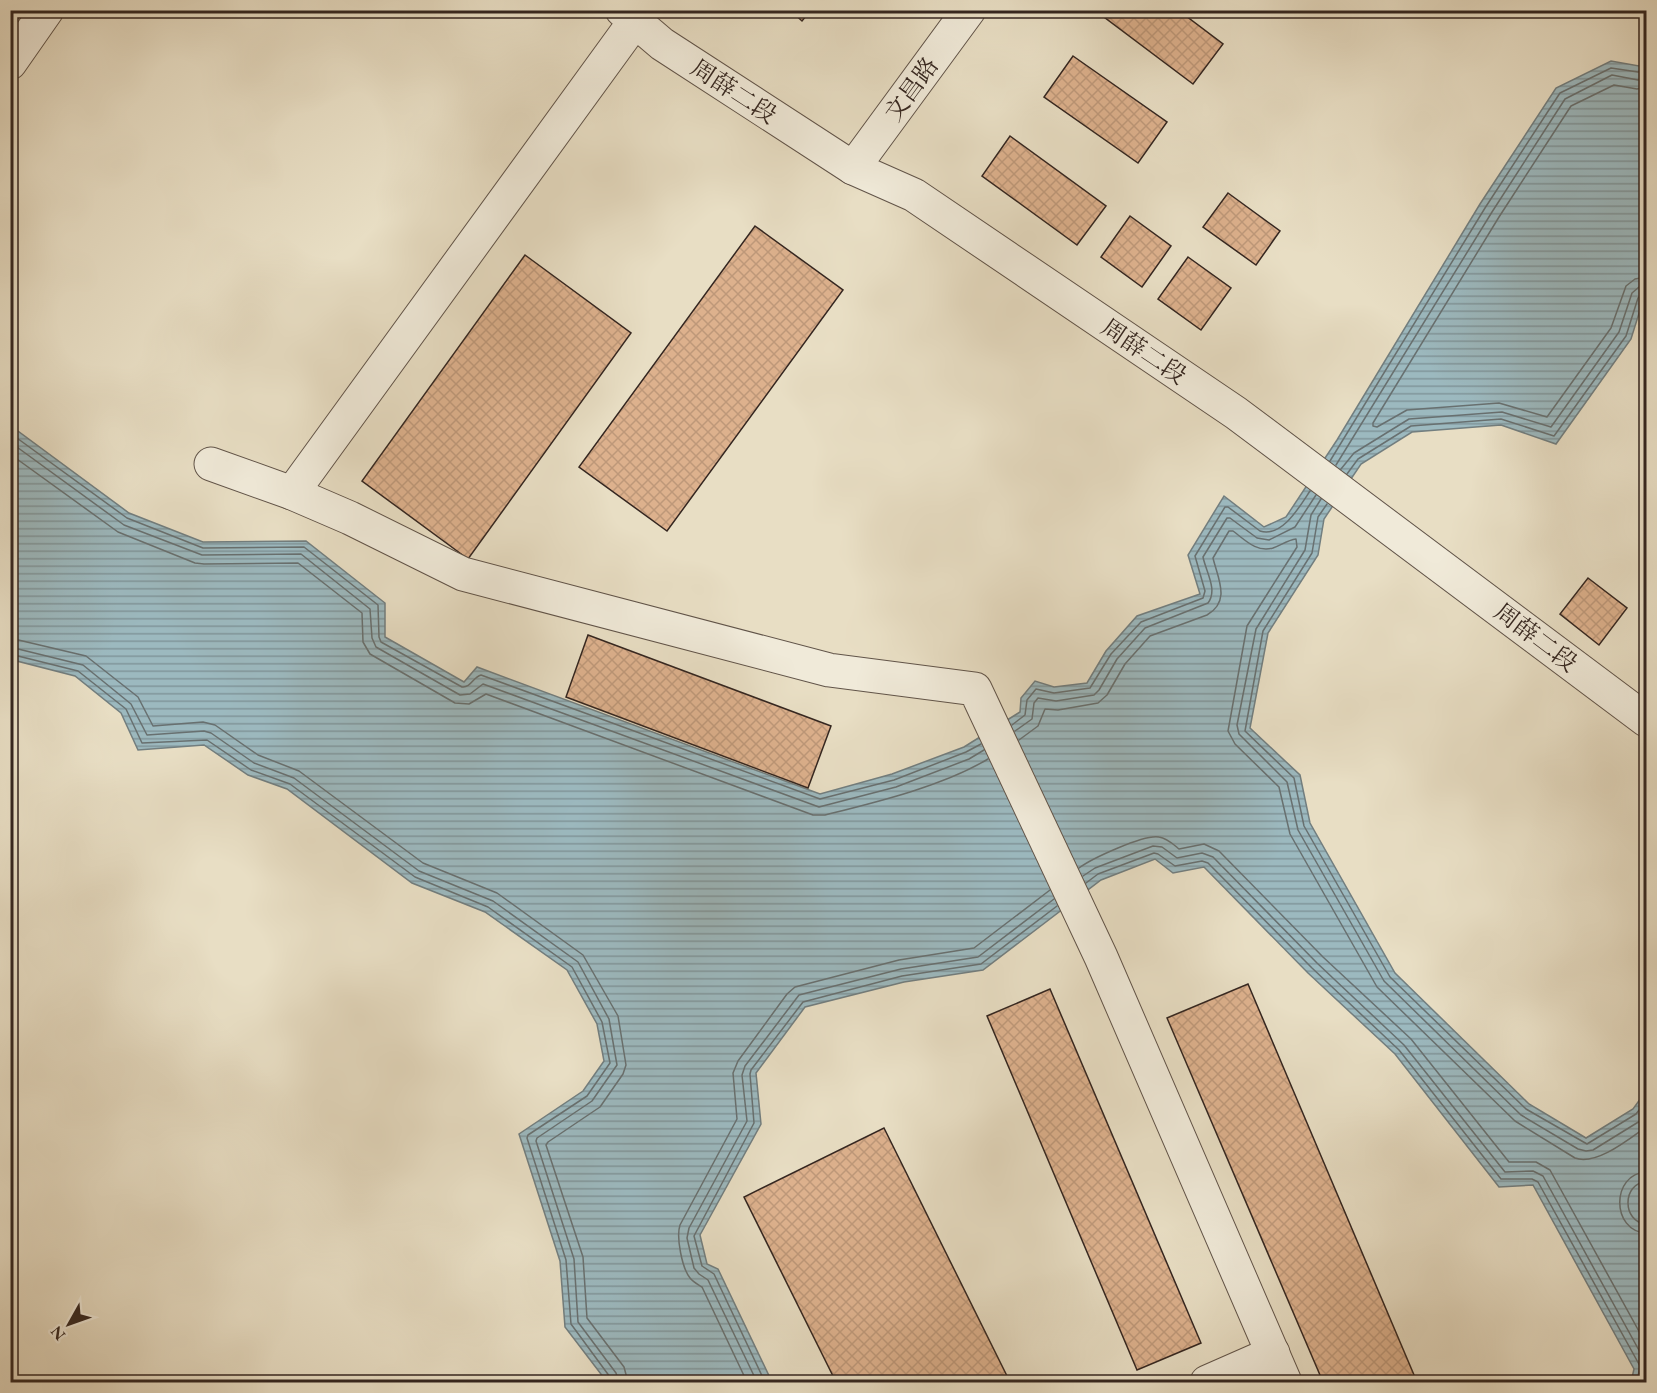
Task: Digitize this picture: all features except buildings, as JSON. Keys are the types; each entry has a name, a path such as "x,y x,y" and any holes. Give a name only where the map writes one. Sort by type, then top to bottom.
{"street":[{"path":"10,63 48,10"},
{"name":"文昌路","path":"853,168 969,10"},
{"path":"291,493 629,16"},
{"name":"周薛二段","path":"629,16 662,44 853,168 914,195 1236,413 1647,720"},
{"path":"212,464 350,518 463,574 829,670 975,689 1101,957 1285,1383"},
{"path":"1207,1383 1273,1353"}],"water":[{"path":"1646,53 1646,291 1631,339 1556,444 1501,425 1412,432 1361,464 1324,519 1318,555 1268,633 1250,728 1300,775 1310,823 1395,973 1529,1104 1586,1138 1633,1109 1646,1091 1646,1185 1641,1204 1646,1217 1646,1382 1631,1382 1634,1369 1533,1185 1499,1187 1395,1054 1308,973 1204,867 1173,873 1155,859 1101,880 983,970 904,982 805,1007 756,1073 761,1124 700,1235 707,1264 718,1269 772,1382 607,1382 565,1327 560,1261 519,1134 583,1091 604,1061 597,1024 567,970 485,912 412,883 287,789 248,775 204,745 138,750 121,713 75,676 13,660 11,655 11,426 129,513 203,542 306,541 385,603 385,637 464,682 477,667 820,794 892,774 964,747 1020,712 1021,698 1035,681 1054,687 1087,683 1106,651 1137,616 1200,594 1188,555 1224,496 1264,527 1286,517 1337,440 1480,204 1556,88 1611,61 1639,66"}]}
